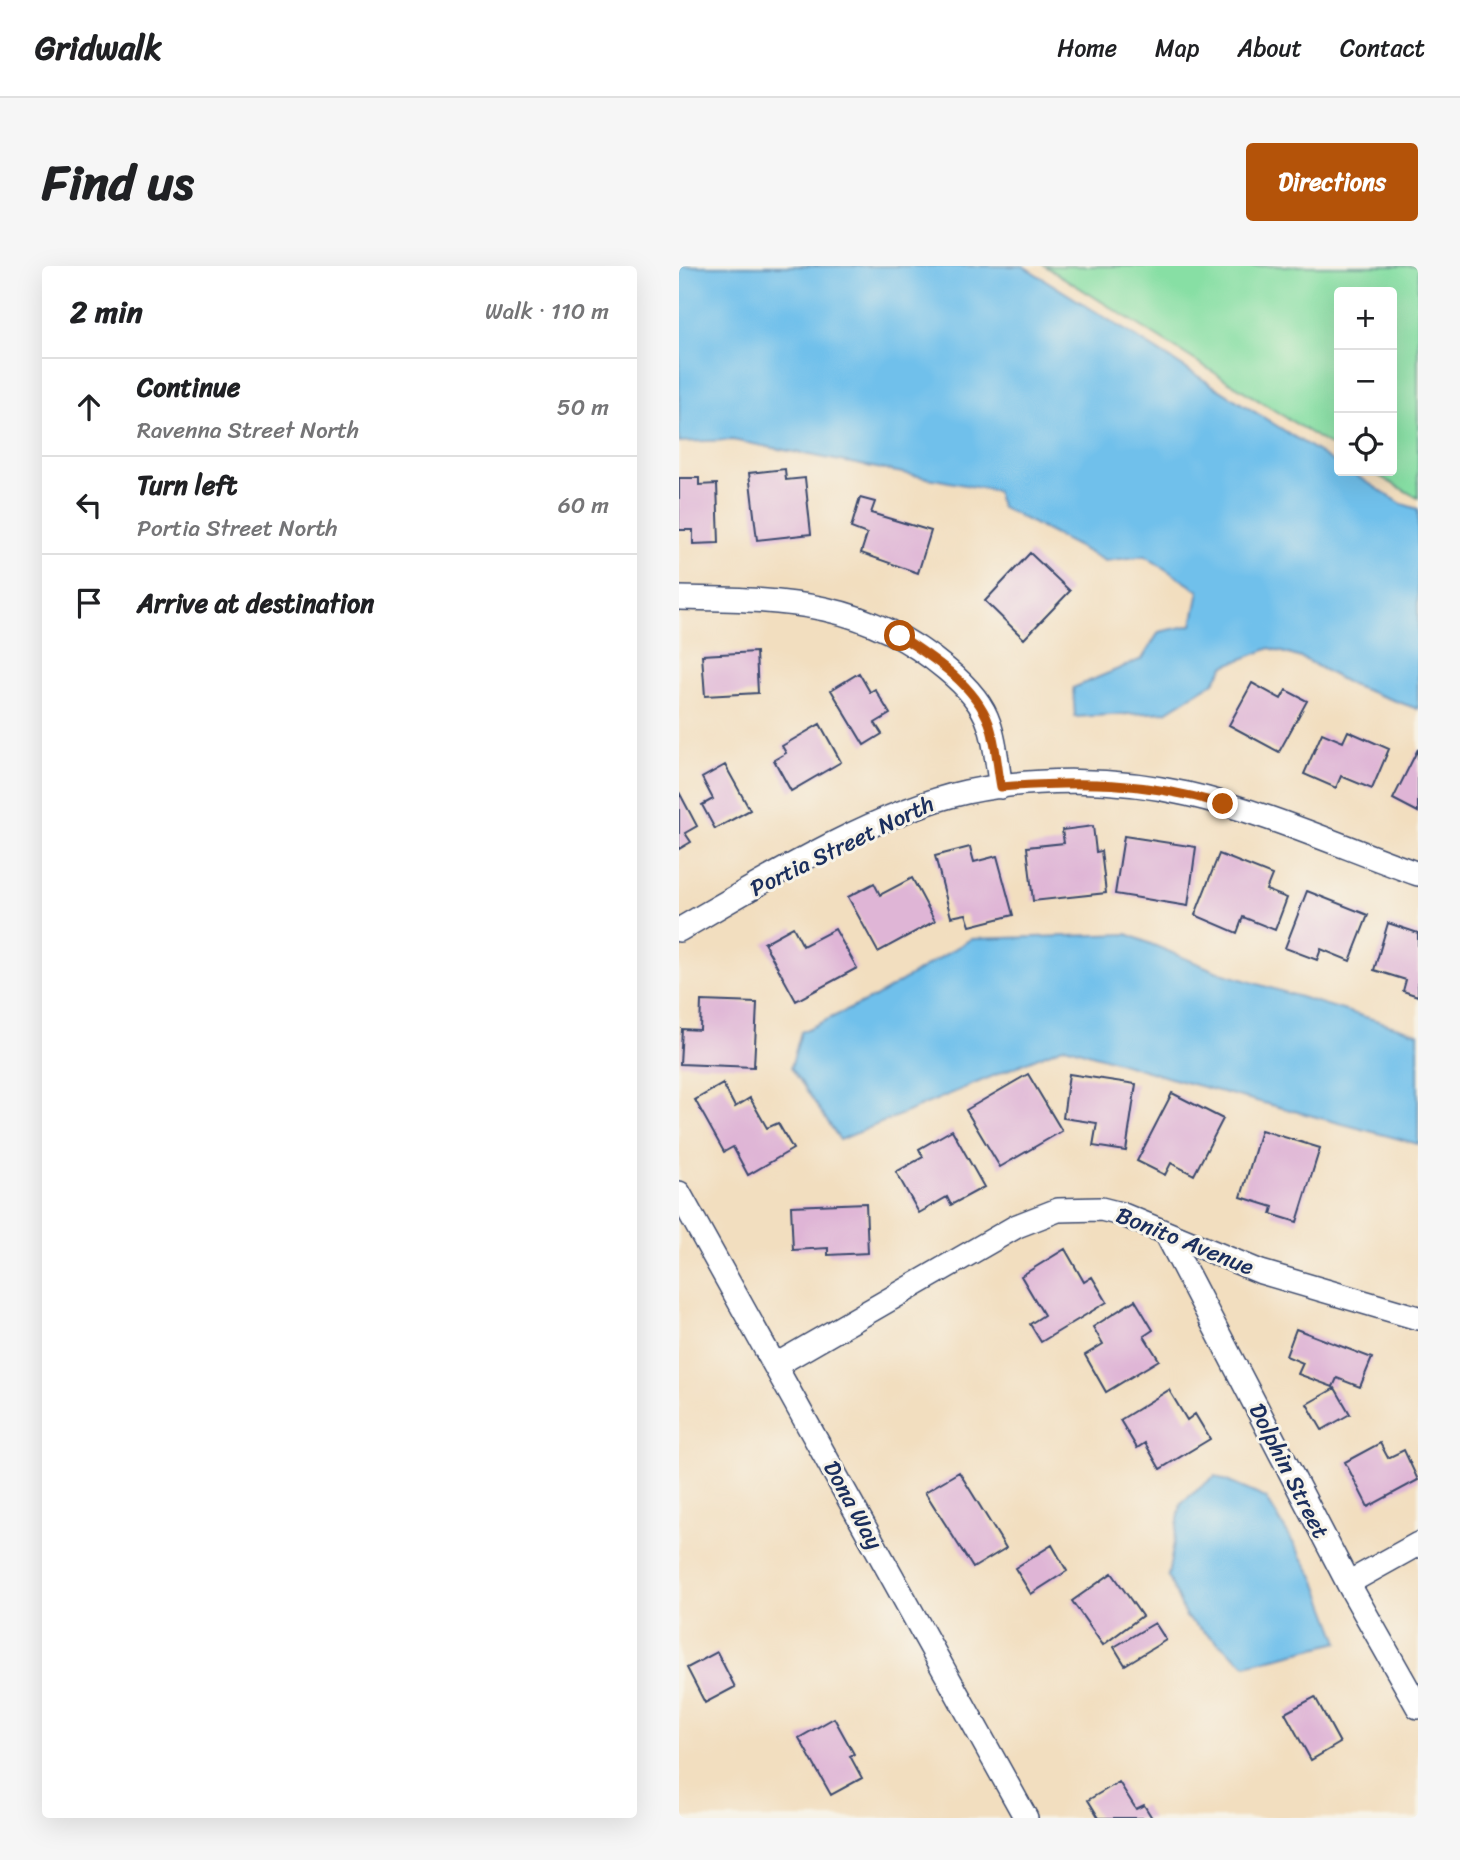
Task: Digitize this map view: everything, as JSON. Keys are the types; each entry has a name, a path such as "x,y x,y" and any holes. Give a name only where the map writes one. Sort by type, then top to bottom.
{"street":[{"path":"679,598 827,607 854,615 900,636 958,680 976,700 988,722 1001,787"},
{"name":"Portia Street North","path":"679,930 823,851 913,808 966,792 1001,787 1105,783 1149,786 1189,794 1418,874"},
{"name":"Dona Way","path":"679,1193 1026,1818"},
{"name":"Bonito Avenue","path":"776,1365 1037,1216 1077,1207 1121,1214 1261,1272 1418,1318"},
{"name":"Dolphin Street","path":"1166,1233 1348,1583 1418,1707"},
{"path":"1348,1583 1418,1544"}],"green space":[{"path":"1045,266 1418,266 1418,498 1379,476 1397,476 1397,287 1334,287 1334,448"}],"water":[{"path":"679,266 1023,266 1334,462 1334,476 1357,476 1402,504 1418,509 1418,709 1351,685 1304,659 1270,648 1224,666 1214,682 1166,712 1075,717 1073,688 1142,659 1159,632 1192,625 1199,591 1145,556 1105,561 1001,507 996,491 732,440 679,442"},
{"path":"1127,934 1218,972 1418,1033 1418,1144 1177,1080 1065,1046 840,1140 791,1067 801,1032 875,997 971,939"},
{"path":"1215,1476 1266,1498 1315,1579 1339,1642 1246,1665 1186,1617 1168,1576 1181,1503"}],"building":[{"path":"785,469 786,480 805,478 811,534 757,540 749,473"},
{"path":"679,478 699,478 699,485 717,484 719,543 693,544 693,530 679,530"},
{"path":"860,498 875,502 871,513 931,531 918,573 861,553 867,534 851,528"},
{"path":"1030,553 1070,591 1024,639 985,601"},
{"path":"756,652 758,693 705,696 702,655"},
{"path":"859,673 870,692 875,689 890,714 875,723 882,734 864,745 831,690"},
{"path":"1252,683 1281,699 1286,690 1307,701 1279,752 1229,725"},
{"path":"820,724 841,762 791,791 774,760 786,753 782,746"},
{"path":"1348,731 1389,749 1372,789 1341,776 1336,788 1304,774 1322,733 1343,742"},
{"path":"1418,749 1418,812 1393,799"},
{"path":"725,765 750,810 715,829 702,805 713,799 702,778"},
{"path":"679,792 697,826 685,833 691,842 679,849"},
{"path":"1093,826 1096,852 1101,851 1106,893 1033,901 1027,847 1064,843 1062,830"},
{"path":"1124,836 1196,847 1188,906 1115,894"},
{"path":"970,847 974,862 997,856 1013,915 970,926 966,914 951,917 935,856"},
{"path":"1219,854 1272,875 1266,890 1287,898 1275,930 1243,917 1237,933 1195,915"},
{"path":"912,878 935,921 878,952 848,897 874,883 880,895"},
{"path":"1307,891 1368,915 1350,961 1321,949 1317,960 1285,948"},
{"path":"1388,923 1418,933 1418,996 1403,991 1406,980 1374,970"},
{"path":"793,927 803,946 835,929 857,968 796,1001 764,943"},
{"path":"701,1001 757,1003 754,1067 680,1064 682,1029 700,1030"},
{"path":"1028,1074 1062,1131 1000,1167 966,1110"},
{"path":"1069,1074 1136,1084 1126,1151 1093,1146 1097,1123 1063,1118"},
{"path":"723,1084 735,1107 750,1098 767,1128 778,1123 793,1149 748,1175 733,1147 724,1152 695,1100"},
{"path":"1172,1093 1223,1119 1194,1175 1171,1163 1165,1175 1137,1161"},
{"path":"952,1130 984,1187 951,1205 947,1197 919,1213 896,1172 923,1157 919,1149"},
{"path":"1261,1130 1320,1148 1297,1222 1271,1214 1273,1207 1241,1197"},
{"path":"866,1203 868,1253 828,1255 828,1248 793,1250 791,1206"},
{"path":"1065,1249 1084,1282 1092,1277 1107,1302 1041,1342 1030,1324 1044,1315 1021,1276"},
{"path":"1135,1300 1153,1330 1144,1336 1159,1360 1106,1392 1085,1355 1103,1344 1093,1327"},
{"path":"1296,1329 1372,1358 1360,1387 1337,1378 1333,1387 1298,1374 1303,1363 1286,1356"},
{"path":"1335,1388 1350,1414 1322,1430 1307,1404"},
{"path":"1169,1390 1187,1420 1195,1414 1210,1439 1160,1469 1145,1443 1137,1448 1120,1420"},
{"path":"1380,1443 1388,1458 1404,1450 1418,1480 1368,1507 1345,1462"},
{"path":"959,1472 1006,1548 973,1568 925,1492"},
{"path":"1052,1545 1067,1571 1031,1594 1015,1568"},
{"path":"1112,1573 1142,1616 1103,1645 1072,1601"},
{"path":"1155,1623 1166,1640 1125,1665 1114,1647"},
{"path":"717,1652 735,1687 705,1703 687,1668"},
{"path":"1315,1697 1340,1743 1311,1760 1285,1713"},
{"path":"834,1718 854,1754 850,1756 862,1778 831,1795 799,1738"},
{"path":"1119,1782 1136,1809 1144,1805 1152,1818 1099,1818 1088,1800"}],"route":[{"path":"900,636 930,656 976,700 988,722 1001,787 1061,783 1149,786 1223,804"}]}
